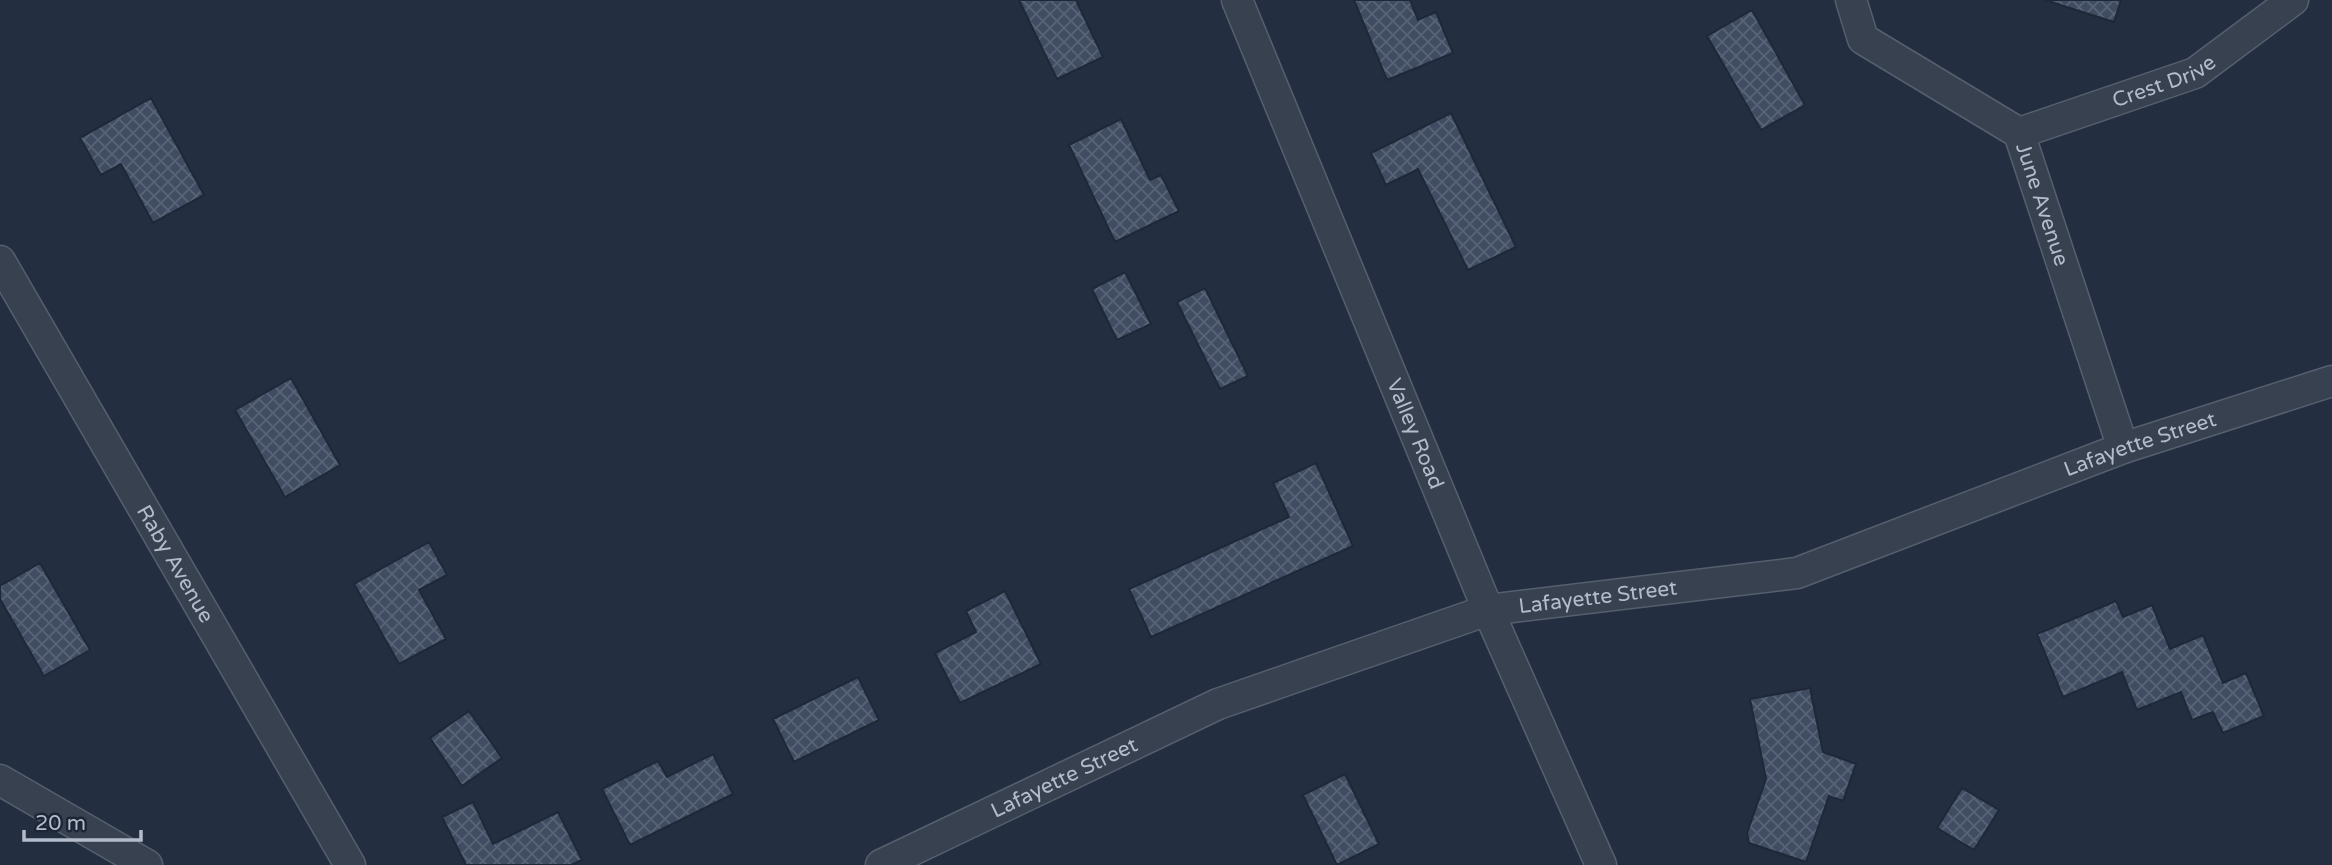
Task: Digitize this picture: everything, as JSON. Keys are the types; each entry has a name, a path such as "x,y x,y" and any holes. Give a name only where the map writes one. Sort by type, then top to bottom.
{"street":[{"name":"Valley Road","path":"1237,0 1488,610 1601,865"},
{"name":"June Avenue","path":"1851,0 1863,39 2019,133 2123,448"},
{"name":"Crest Drive","path":"2019,133 2195,73 2293,0"},
{"name":"Raby Avenue","path":"0,261 351,865"},
{"name":"Lafayette Street","path":"881,865 1218,704 1488,610 1797,573 2123,448 2332,381"},
{"path":"0,780 147,865"}],"building":[{"path":"1019,0 1076,0 1103,57 1057,79"},
{"path":"1354,0 1410,0 1418,20 1436,12 1453,53 1387,80"},
{"path":"2045,0 2121,0 2114,22"},
{"path":"1752,10 1805,105 1761,130 1707,36"},
{"path":"151,98 204,195 153,223 121,164 101,175 80,138"},
{"path":"1451,113 1516,247 1468,270 1418,169 1386,185 1371,153"},
{"path":"1121,119 1150,180 1161,175 1179,211 1115,242 1069,145"},
{"path":"1125,272 1151,324 1117,340 1092,289"},
{"path":"1205,288 1248,376 1220,389 1177,302"},
{"path":"291,378 340,465 285,497 235,410"},
{"path":"1316,463 1353,546 1151,637 1129,589 1289,517 1273,483"},
{"path":"429,542 447,575 419,590 446,639 399,664 354,584"},
{"path":"40,563 90,650 44,676 0,599 0,586"},
{"path":"1005,591 1041,664 960,703 935,653 976,632 966,611"},
{"path":"2116,601 2123,617 2152,605 2170,649 2203,635 2223,683 2246,673 2264,716 2223,733 2213,712 2192,720 2181,692 2137,710 2122,672 2063,697 2037,634"},
{"path":"858,677 879,720 794,762 773,719"},
{"path":"1810,688 1823,752 1856,764 1843,801 1829,796 1806,862 1749,843 1747,833 1766,779 1750,699"},
{"path":"469,711 502,758 462,786 430,738"},
{"path":"713,754 733,794 630,845 602,789 658,761 667,777"},
{"path":"1345,774 1379,844 1337,865 1303,795"},
{"path":"1962,788 1999,810 1974,850 1937,828"},
{"path":"473,802 493,844 558,812 582,860 571,865 466,865 442,817"}]}
